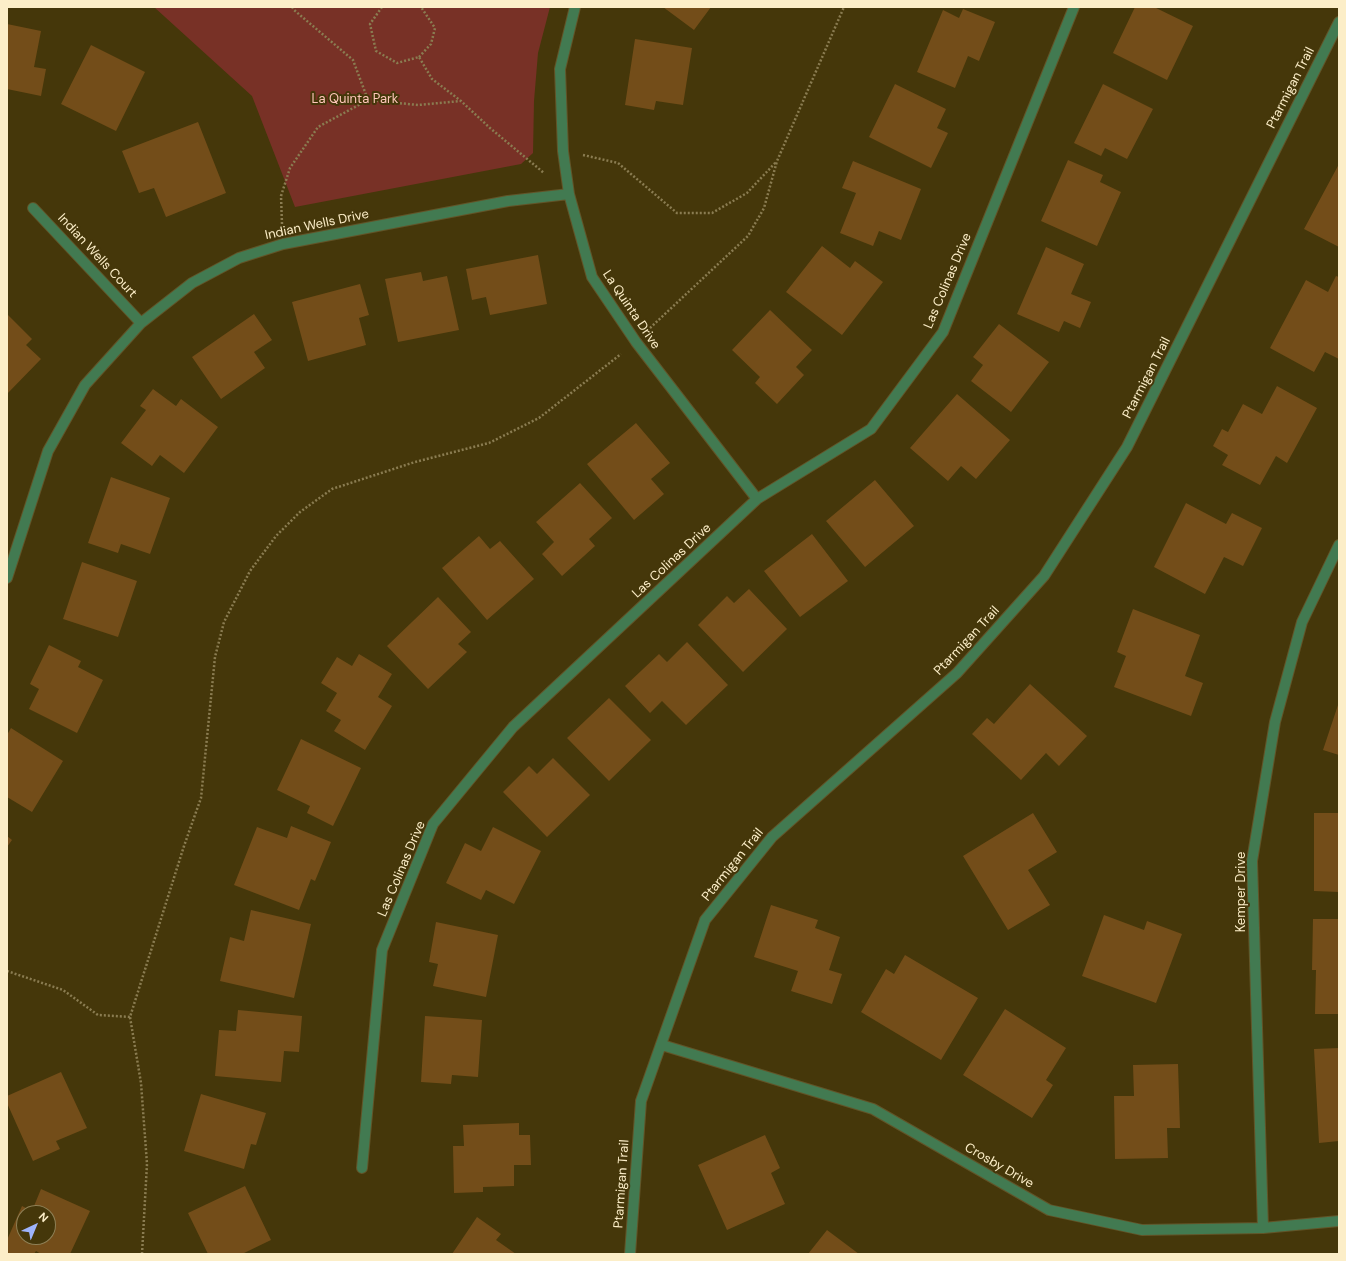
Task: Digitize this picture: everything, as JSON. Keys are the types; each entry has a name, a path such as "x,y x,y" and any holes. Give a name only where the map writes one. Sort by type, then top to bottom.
{"street":[{"name":"La Quinta Drive","path":"575,7 560,69 563,151 570,194 592,277 636,342 757,499"},
{"name":"Las Colinas Drive","path":"362,1168 382,950 433,824 513,727 757,499 871,429 943,332 1074,7"},
{"name":"Ptarmigan Trail","path":"630,1254 641,1101 706,920 772,837 957,673 1044,576 1127,447 1339,22"},
{"name":"Indian Wells Drive","path":"7,578 48,451 85,385 141,322 192,283 239,258 283,244 508,201 570,194"},
{"name":"Indian Wells Court","path":"33,208 141,322"},
{"name":"Kemper Drive","path":"1263,1228 1252,861 1275,722 1302,622 1339,545"},
{"name":"Crosby Drive","path":"662,1045 873,1109 1049,1210 1142,1230 1263,1228 1339,1221"}],"path":[{"path":"292,7 353,60 368,100"},
{"path":"382,7 370,24 376,51 397,63 419,57 431,44 435,28 421,7"},
{"path":"142,1254 147,1164 141,1083 130,1017 184,846 201,798 215,657 224,622 250,571 276,536 300,512 332,489 415,462 489,443 539,418 636,342 748,236 764,208 777,161 844,7"},
{"path":"419,57 432,79 461,101 490,128 570,194"},
{"path":"283,244 281,196 290,168 318,127 368,100 418,105 461,101"},
{"path":"563,151 618,163 677,213 712,213 747,193 777,161"},
{"path":"7,971 63,990 98,1015 130,1017"}],"green space":[{"name":"La Quinta Park","path":"154,7 550,7 538,53 534,101 533,153 521,164 295,207 252,96"}],"building":[{"path":"663,7 711,7 694,30"},
{"path":"1135,7 1154,7 1193,26 1167,80 1113,53"},
{"path":"963,9 995,22 979,61 968,56 955,88 917,72 943,10 959,18"},
{"path":"7,24 41,31 34,67 46,69 41,96 7,89"},
{"path":"635,39 692,48 683,105 656,101 654,110 625,105"},
{"path":"91,45 145,72 116,131 61,104"},
{"path":"895,84 946,109 937,128 948,133 931,168 869,137"},
{"path":"1103,84 1153,109 1127,159 1105,148 1101,156 1074,143"},
{"path":"198,122 226,193 166,217 154,188 139,193 122,151"},
{"path":"1068,160 1103,175 1100,182 1121,192 1097,246 1041,221"},
{"path":"853,161 921,189 901,240 879,231 873,246 840,233 856,193 842,188"},
{"path":"1339,164 1339,247 1304,229"},
{"path":"822,246 850,268 855,261 883,282 842,335 786,292"},
{"path":"1046,247 1084,264 1071,294 1091,302 1080,328 1064,321 1059,332 1017,314"},
{"path":"538,255 547,304 490,315 486,297 472,300 466,269"},
{"path":"421,272 423,281 447,276 459,330 398,342 385,279"},
{"path":"1336,276 1339,277 1339,359 1325,352 1314,372 1270,348 1306,280 1328,292"},
{"path":"360,284 369,315 359,318 366,345 308,361 292,302"},
{"path":"770,310 812,350 796,367 804,375 777,404 755,383 760,377 732,350"},
{"path":"7,314 32,339 26,345 41,359 7,394"},
{"path":"254,314 272,340 254,352 265,368 221,399 192,357"},
{"path":"999,324 1049,362 1011,412 971,381 983,365 973,357"},
{"path":"1277,386 1317,408 1287,463 1276,456 1260,485 1222,465 1228,455 1213,446 1222,429 1228,432 1243,404 1262,414"},
{"path":"153,389 176,406 181,399 218,427 184,473 160,455 152,466 121,443 146,410 140,406"},
{"path":"957,394 1010,440 976,479 961,466 948,481 910,448"},
{"path":"636,423 670,463 651,479 664,494 634,520 587,464"},
{"path":"111,477 170,498 150,554 121,544 118,553 88,543"},
{"path":"875,480 914,526 865,567 826,521"},
{"path":"580,483 612,518 589,539 595,546 562,576 542,554 554,542 536,522"},
{"path":"1186,503 1226,524 1232,513 1262,528 1243,566 1224,557 1205,594 1154,567"},
{"path":"812,534 848,581 800,617 764,571"},
{"path":"479,536 490,549 500,541 534,579 487,620 442,568"},
{"path":"82,562 137,581 118,637 63,619"},
{"path":"749,589 787,629 743,672 698,625 727,596 734,603"},
{"path":"438,597 471,632 458,644 467,652 428,689 387,646"},
{"path":"1133,609 1200,635 1185,676 1203,683 1191,716 1114,687 1126,656 1117,652"},
{"path":"687,642 728,685 686,725 662,701 650,713 625,686 659,654 667,662"},
{"path":"49,645 81,661 78,667 103,680 77,733 29,709 39,689 30,684"},
{"path":"359,654 392,674 378,697 392,706 365,750 334,731 341,720 326,711 337,693 321,683 337,657 352,666"},
{"path":"1030,684 1087,736 1059,766 1046,753 1021,780 972,734 987,718 994,724"},
{"path":"609,698 651,740 609,781 567,738"},
{"path":"1339,702 1339,755 1323,750"},
{"path":"11,728 63,761 32,812 7,797 7,735"},
{"path":"301,739 361,768 333,826 307,813 310,806 277,790"},
{"path":"553,758 590,795 547,837 503,792 529,766 537,774"},
{"path":"1033,813 1057,852 1028,870 1050,905 1008,930 963,856"},
{"path":"1314,813 1339,813 1339,892 1314,891"},
{"path":"291,826 331,842 315,881 311,879 299,910 234,885 257,827 287,838"},
{"path":"493,827 541,851 514,904 486,890 481,900 446,883 465,843 481,851"},
{"path":"7,836 12,840 7,847"},
{"path":"771,905 818,920 815,928 840,937 829,970 842,974 832,1004 791,991 798,971 754,957"},
{"path":"251,910 311,924 294,998 220,981 230,937 244,941"},
{"path":"1104,915 1144,930 1147,921 1182,934 1156,1003 1082,976"},
{"path":"1313,919 1339,919 1339,1014 1315,1014 1316,970 1312,970"},
{"path":"436,922 498,935 486,997 433,986 438,964 429,962"},
{"path":"905,955 978,998 941,1060 861,1012 886,969 894,974"},
{"path":"1005,1009 1066,1048 1046,1080 1053,1085 1032,1118 963,1075"},
{"path":"238,1010 302,1016 299,1052 284,1051 281,1082 215,1076 219,1030 236,1031"},
{"path":"425,1016 482,1020 478,1077 452,1075 451,1084 421,1082"},
{"path":"1339,1048 1339,1141 1319,1143 1314,1049"},
{"path":"1178,1064 1180,1128 1167,1128 1168,1158 1115,1159 1114,1096 1134,1096 1133,1065"},
{"path":"61,1072 87,1128 56,1141 60,1149 33,1161 7,1103 7,1096"},
{"path":"201,1094 266,1113 256,1145 251,1144 244,1169 184,1151"},
{"path":"519,1123 519,1135 530,1135 531,1165 514,1165 514,1186 483,1187 483,1192 454,1193 453,1146 464,1146 463,1125"},
{"path":"765,1135 780,1168 771,1173 785,1204 727,1230 698,1165"},
{"path":"245,1186 271,1240 242,1254 208,1254 188,1213"},
{"path":"41,1189 90,1211 70,1254 41,1254 36,1251 34,1254 7,1253 7,1240 16,1220 16,1245 56,1245 56,1205 34,1205"},
{"path":"477,1217 501,1234 496,1240 516,1254 452,1254"},
{"path":"827,1230 859,1254 808,1254"}]}
